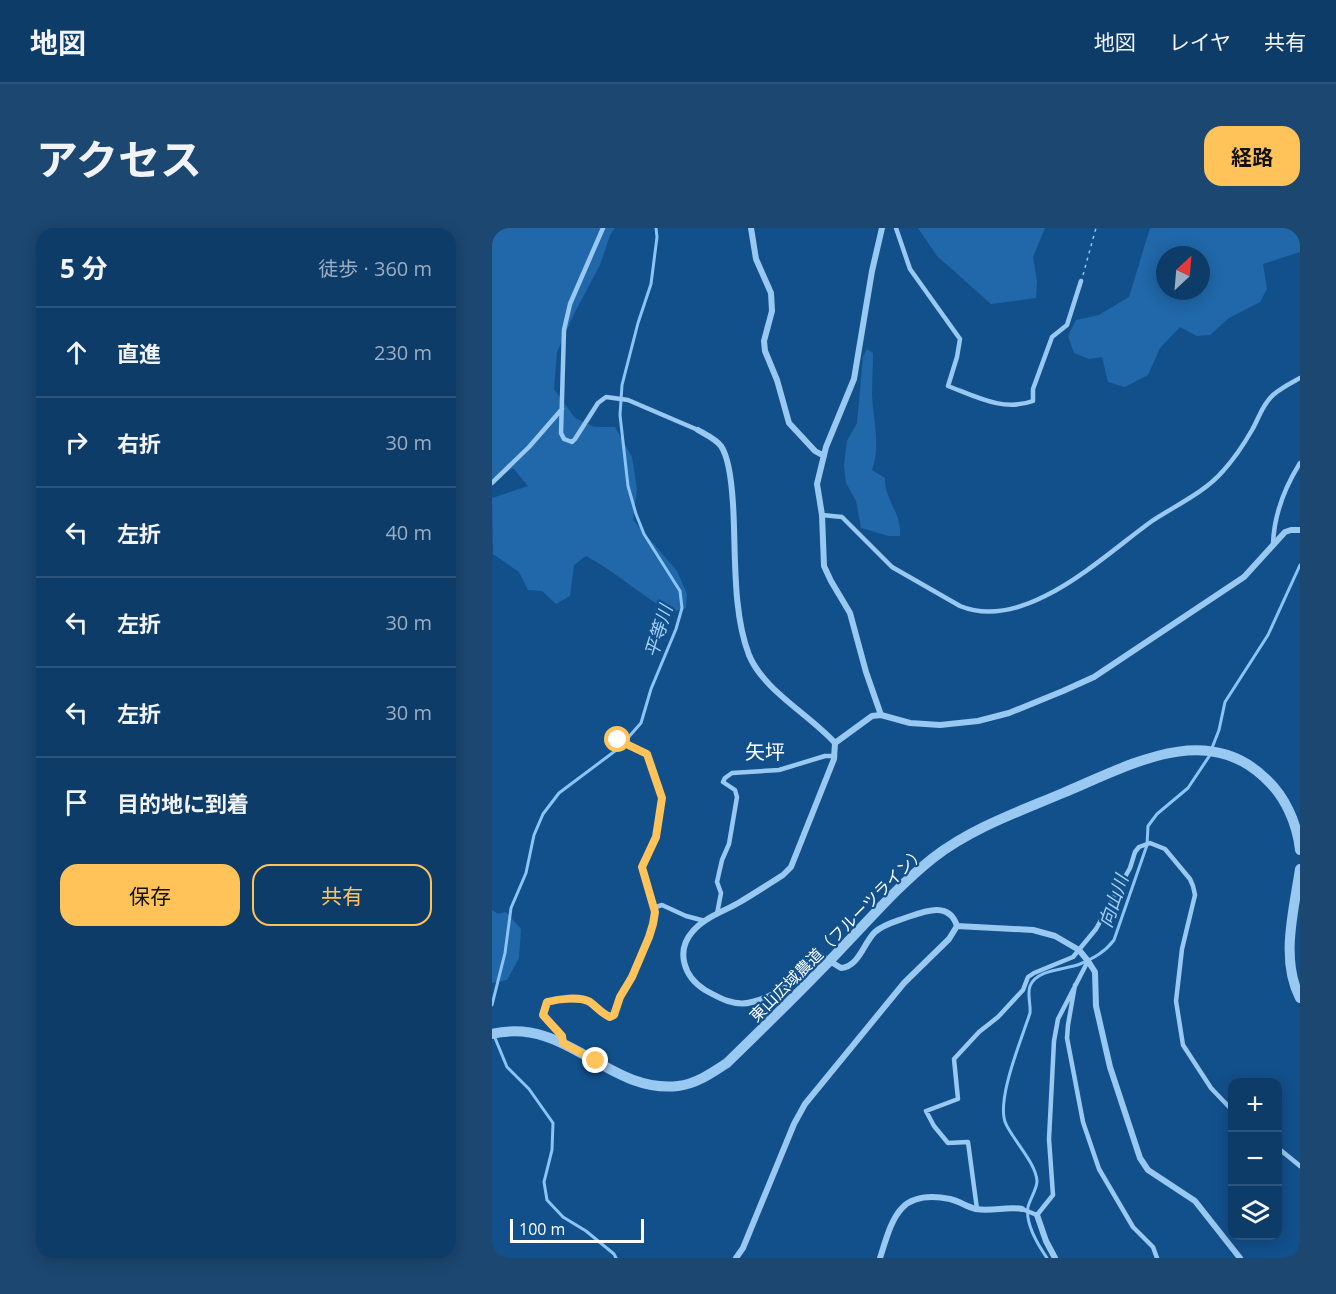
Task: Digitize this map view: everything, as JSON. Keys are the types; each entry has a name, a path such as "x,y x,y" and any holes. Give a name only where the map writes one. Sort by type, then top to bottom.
{"street":[{"path":"751,228 756,259 771,293 772,311 764,341 765,351 777,380 789,423 815,451 824,456"},
{"path":"881,715 866,672 850,613 824,566 822,515 817,484 824,456 854,379 872,271 882,228"},
{"path":"698,430 721,446 726,461 731,485 738,603 750,657 761,676 836,742"},
{"path":"957,926 954,918 947,912 938,910 926,911 883,925 873,933 854,963 846,968 842,968 815,952 809,955 792,980 783,988 751,1003 730,1002 697,985 688,976 684,965 686,942 692,931 783,875 791,867 818,802 834,756 836,742 872,716 881,715 910,723 940,725 978,721 1009,713 1063,691 1094,677 1236,583 1285,532 1300,530"},
{"name":"東山広域農道（フルーツライン）","path":"492,1034 506,1030 527,1030 563,1043 627,1078 646,1085 664,1087 688,1084 728,1064 912,876 963,837 1000,819 1135,763 1168,752 1200,749 1221,752 1241,760 1258,771 1284,800 1299,837 1300,850"},
{"path":"1300,869 1289,959 1292,983 1300,998"},
{"path":"957,926 1033,930 1055,936 1078,950 1088,961 1095,972 1096,1005 1110,1067 1140,1158 1148,1170 1195,1201 1240,1258"},
{"path":"736,1258 743,1248 794,1124 805,1104 904,983 949,939 957,926"},
{"path":"880,1258 893,1218 897,1212 918,1197 929,1196 953,1200 987,1211 1022,1209"},
{"path":"1035,1214 1055,1258"}],"lane":[{"path":"603,228 570,304 564,330 561,433 564,439 572,442 598,403 606,397 627,400 698,430"},
{"path":"896,228 910,269 960,339 948,386 996,404 1022,405 1032,401 1033,389 1052,337 1067,325 1081,281"},
{"path":"822,515 842,517 892,567 960,606 983,611 1007,609 1032,603 1052,593 1154,520 1208,486 1238,453 1263,407 1273,395 1300,378"},
{"path":"492,483 530,447 562,409"},
{"path":"1274,544 1274,534 1288,482 1300,463"},
{"path":"563,1043 562,1036 543,1015 547,1002 588,1000 604,1014 610,1017 614,1015 620,997 632,977 649,937 655,912 642,867 656,837 662,798 647,754 616,739"},
{"path":"717,914 721,893 717,882 722,860 729,844 737,797 735,790 723,782 725,778 732,773 779,770 825,756 834,756"},
{"path":"977,1209 968,1143 948,1143 934,1126 926,1111 958,1099 954,1059 1023,990 1028,977 1073,957 1096,929 1139,847 1150,843 1165,849 1190,879 1195,895 1182,949 1176,1001 1183,1045 1211,1088 1228,1105"},
{"path":"653,908 662,905 686,916 705,921"},
{"path":"1022,1209 1035,1214 1053,1195 1049,1139 1054,1041 1058,1019 1088,961"},
{"path":"1075,985 1068,1038 1083,1122 1099,1169 1132,1227 1153,1247 1157,1258"},
{"path":"1282,1151 1300,1166"}],"path":[{"path":"1081,281 1096,228"}],"shaded area":[{"path":"492,228 615,228 610,235 600,265 557,352 554,389 575,418 594,427 615,427 632,457 637,489 633,520 677,571 687,594 686,608 671,612 586,556 574,565 570,596 556,604 542,591 528,590 519,572 493,554 492,498 528,486 513,468 492,482"},
{"path":"918,228 1045,228 1033,257 1037,281 1036,298 991,304 937,256"},
{"path":"1150,228 1300,228 1300,252 1263,264 1267,289 1260,302 1229,318 1210,335 1197,336 1180,327 1160,348 1148,375 1125,387 1108,382 1102,357 1089,359 1074,353 1068,336 1076,320 1099,315 1129,297"},
{"path":"867,349 873,353 872,395 876,452 872,470 885,478 887,493 898,520 900,536 889,536 861,528 856,501 846,483 844,465 847,441 857,423 863,357"},
{"path":"492,910 498,914 506,912 521,929 519,958 507,980 492,983"}],"waterway":[{"name":"平等川","path":"492,1005 505,953 511,908 526,873 534,835 543,814 559,793 619,748 641,723 651,689 676,629 682,608 680,591 644,534 636,514 628,486 620,415 622,385 651,284 656,228"},
{"name":"向山川","path":"1212,748 1219,730 1225,702 1268,635 1300,565"},
{"name":"向山川","path":"1047,1258 1036,1241 1028,1220 1028,1207 1037,1184 1036,1174 1029,1159 1009,1130 1004,1114 1004,1101 1011,1070 1030,1013 1030,986 1034,980 1045,973 1080,964 1095,957 1114,940 1147,845 1148,826 1157,814 1188,788 1210,755"},
{"name":"平等川","path":"495,1038 507,1067 529,1089 553,1123 552,1150 544,1182 547,1200 563,1217 586,1231 616,1258"}],"district":[{"name":"矢坪","path":"765,751"}],"route":[{"path":"596,1061 563,1043 562,1036 543,1015 547,1002 588,1000 604,1014 610,1017 614,1015 653,924 655,912 642,867 656,837 662,798 647,754 618,740"}]}
